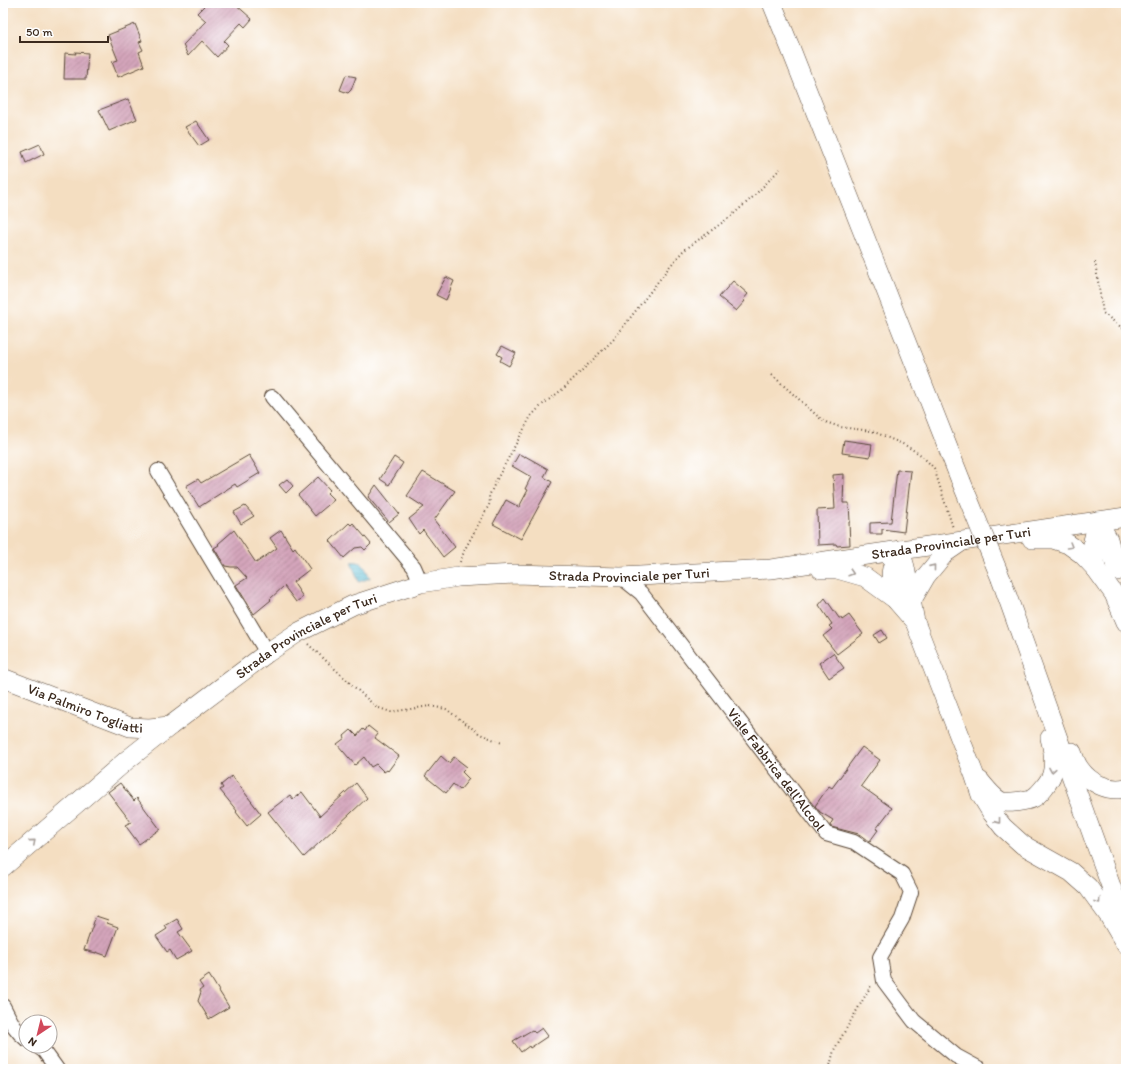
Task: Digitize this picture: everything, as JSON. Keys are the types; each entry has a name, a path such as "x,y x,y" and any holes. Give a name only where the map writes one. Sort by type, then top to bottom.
{"main road":[{"path":"772,3 1001,579 1126,927"},
{"name":"Strada Provinciale per Turi","path":"3,868 127,760 267,653 297,633 353,605 421,583 458,577 515,574 621,577 771,569 1126,517"},
{"path":"1096,569 1093,541 1098,521"},
{"path":"1098,521 1108,538 1116,572 1114,594"},
{"path":"903,599 926,576 945,553 966,540 1053,539 1068,544 1082,554 1096,569 1114,594 1126,622"},
{"path":"900,550 905,567 903,599 915,622 981,795 1003,827 1023,845 1071,872 1088,887 1109,916 1126,945"},
{"path":"1116,572 1126,553"},
{"path":"771,569 837,569 864,577 903,599"},
{"path":"974,774 987,790 1002,802 1017,802 1034,798 1045,786 1051,776 1053,768 1052,745 1037,677"},
{"path":"1037,677 1080,769 1093,782 1112,790 1126,788"},
{"name":"Via Palmiro Togliatti","path":"3,678 130,727 149,728 170,726"},
{"path":"127,760 132,742 130,727"}],"street":[{"path":"272,397 414,567 421,583"},
{"path":"158,471 267,653"},
{"name":"Viale Fabbrica dell'Alcool","path":"621,577 641,593 826,834 854,842 902,874 911,892 902,919 880,957 884,981 914,1021 956,1056 980,1069"},
{"path":"3,1006 18,1034"},
{"path":"46,1054 57,1069"}],"path":[{"path":"458,577 458,565 490,503 489,496 531,416 542,405 563,389 614,339 683,251 730,217 753,197 780,169"},
{"path":"1095,262 1103,312 1126,331"},
{"path":"772,375 823,421 840,427 872,431 905,445 921,455 934,468 966,540"},
{"path":"297,633 376,707 391,712 430,706 446,709 480,734 502,743"},
{"path":"830,1069 834,1050 882,968"}],"water":[{"path":"351,562 359,562 364,566 370,578 359,582"}],"building":[{"path":"207,3 234,3 252,19 245,27 241,23 224,41 228,45 217,57 202,41 188,56 183,45 206,21 197,13"},
{"path":"135,24 142,41 139,42 143,50 139,52 144,66 118,77 112,62 118,60 108,35"},
{"path":"75,52 88,53 86,79 64,79 65,53 76,54"},
{"path":"346,75 356,77 351,90 348,93 340,90"},
{"path":"128,99 137,119 109,131 99,110"},
{"path":"196,121 209,140 199,146 185,127"},
{"path":"40,144 44,154 26,163 22,152"},
{"path":"446,277 454,281 446,300 436,295"},
{"path":"733,281 748,294 743,300 745,301 736,311 719,297"},
{"path":"502,346 516,353 509,366 500,361 502,357 497,354"},
{"path":"844,440 872,444 870,457 842,453"},
{"path":"519,454 548,469 544,477 552,482 521,539 493,524 506,500 519,507 528,490 525,489 531,477 512,466"},
{"path":"249,455 260,473 237,487 235,484 199,507 186,486 198,479 201,483"},
{"path":"394,457 403,463 389,485 380,479"},
{"path":"897,470 911,471 904,532 882,529 882,534 870,534 870,523 891,522"},
{"path":"423,472 455,491 434,520 455,547 443,557 423,530 419,534 409,519 424,507 407,496"},
{"path":"844,474 843,503 849,503 850,545 818,545 817,510 835,509 833,475"},
{"path":"318,477 330,490 327,493 334,500 315,516 298,495"},
{"path":"287,479 293,486 286,493 279,485"},
{"path":"376,485 399,514 389,522 368,497"},
{"path":"245,506 254,516 241,524 234,512"},
{"path":"349,523 351,525 353,523 371,544 365,550 362,547 355,548 344,558 330,541"},
{"path":"234,530 256,563 277,548 270,538 281,530 293,549 295,547 310,569 293,582 303,597 296,602 284,586 270,599 271,600 254,614 236,585 247,578 237,567 225,566 214,548"},
{"path":"825,598 839,618 842,620 849,615 863,634 837,654 823,636 832,629 829,626 832,624 819,605"},
{"path":"882,630 887,638 879,643 874,635"},
{"path":"833,653 844,668 829,678 819,663"},
{"path":"368,726 378,734 375,738 399,756 388,771 387,770 384,772 376,764 371,767 364,757 355,765 337,744 345,738 344,736 351,730 357,736 363,729 365,731"},
{"path":"862,747 880,760 861,786 892,808 876,829 878,830 870,841 859,834 831,827 830,825 833,820 820,812 815,806 829,786 832,788"},
{"path":"441,756 449,763 454,757 467,767 462,772 469,779 460,790 453,784 446,793 425,776"},
{"path":"232,776 261,814 247,826 220,790 223,788 221,785"},
{"path":"120,783 134,801 137,798 160,829 139,844 125,825 131,822 108,792"},
{"path":"356,783 367,798 304,857 268,812 290,795 293,799 302,792 320,816"},
{"path":"96,916 108,920 107,923 118,927 107,956 84,950"},
{"path":"177,919 183,929 178,932 192,951 176,960 170,950 167,952 156,936 167,929 165,926"},
{"path":"209,975 229,1007 209,1019 198,1001 201,992 200,990 203,988 199,982"},
{"path":"542,1028 548,1036 521,1052 513,1041 532,1030 535,1033"}]}
